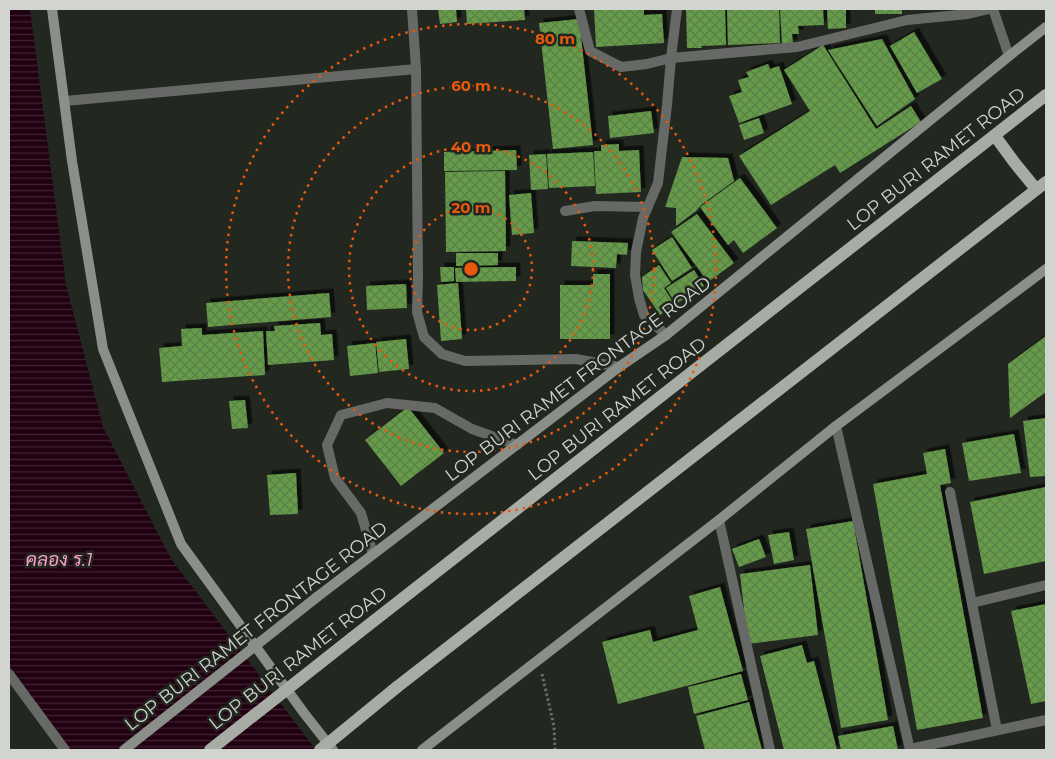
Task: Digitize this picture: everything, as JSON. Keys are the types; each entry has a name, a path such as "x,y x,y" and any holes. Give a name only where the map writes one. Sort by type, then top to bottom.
{"main road":[{"path":"52,9 72,161 103,349 181,544 333,750"},
{"name":"LOP BURI RAMET FRONTAGE ROAD","path":"124,750 317,597 619,367 666,335 1046,28"},
{"name":"LOP BURI RAMET ROAD","path":"210,750 1046,95"},
{"path":"320,750 1041,185 1014,162 995,136"},
{"path":"422,750 719,520 836,426 1046,269"}],"street":[{"path":"412,9 416,69 417,312 424,337 442,354 465,361 576,360 619,367"},
{"path":"579,9 590,51 621,67 648,64 671,58 797,47 907,20 968,14 989,9"},
{"path":"666,335 644,315 635,275 636,252 643,218 658,183 677,9"},
{"path":"993,9 1009,56"},
{"path":"65,101 416,69"},
{"path":"565,211 595,206 648,207"},
{"path":"374,554 361,513 335,478 327,445 341,415 387,403 435,408 472,429 517,445"},
{"path":"836,426 910,750 1046,720"},
{"path":"950,492 996,730"},
{"path":"719,520 770,750"},
{"path":"972,603 1046,585"},
{"path":"9,674 65,750"}],"path":[{"path":"539,659 554,726 556,750"}],"water":[{"name":"คลอง ร.1","path":"9,9 30,9 66,285 103,427 171,559 316,750 70,750 9,665"}],"building":[{"path":"438,9 456,9 457,22 440,24"},
{"path":"466,9 524,9 525,20 467,24"},
{"path":"594,9 644,9 644,15 662,14 664,43 596,47"},
{"path":"686,9 725,9 726,45 687,48"},
{"path":"727,9 779,9 780,43 728,45"},
{"path":"780,9 823,9 824,25 798,26 799,34 792,34 793,44 782,44"},
{"path":"827,9 846,9 846,28 828,29"},
{"path":"875,9 902,9 902,14 875,14"},
{"path":"579,19 593,145 553,149 539,23"},
{"path":"914,32 942,79 917,93 890,46"},
{"path":"882,39 915,99 877,126 828,50"},
{"path":"823,45 876,129 911,106 921,122 840,173 835,165 771,205 739,156 810,111 784,70"},
{"path":"768,64 770,69 779,66 792,104 739,123 729,96 742,92 738,80 749,77 746,72"},
{"path":"651,111 654,133 610,138 608,116"},
{"path":"759,118 764,133 744,140 739,125"},
{"path":"619,144 619,151 639,150 641,192 596,194 594,151 601,151 601,145"},
{"path":"516,150 517,170 444,171 444,152"},
{"path":"593,152 595,186 549,188 547,154"},
{"path":"546,154 548,189 531,190 529,155"},
{"path":"682,157 728,158 734,181 676,226 676,208 665,207"},
{"path":"505,171 506,251 446,252 445,172"},
{"path":"740,178 777,228 743,253 734,240 728,245 700,207"},
{"path":"531,193 534,233 512,235 509,195"},
{"path":"697,214 734,263 708,282 671,232"},
{"path":"672,237 692,268 672,281 652,250"},
{"path":"572,241 628,243 627,255 617,254 616,268 571,266"},
{"path":"456,253 498,253 498,265 456,266"},
{"path":"659,265 671,283 664,288 675,305 660,315 643,290 642,277"},
{"path":"440,267 454,267 454,281 441,282"},
{"path":"516,267 516,281 456,282 455,268"},
{"path":"694,270 704,286 676,304 666,288"},
{"path":"593,274 610,274 610,339 560,339 560,285 593,285"},
{"path":"458,283 462,339 441,341 437,285"},
{"path":"406,284 407,308 367,310 366,286"},
{"path":"329,293 331,317 208,327 206,303"},
{"path":"320,323 321,335 332,334 334,360 268,365 266,331 275,331 274,326"},
{"path":"202,328 202,335 263,331 265,375 162,382 159,348 182,346 181,329"},
{"path":"1046,336 1046,392 1010,418 1008,364"},
{"path":"406,339 409,369 379,372 376,342"},
{"path":"375,343 378,373 350,376 347,346"},
{"path":"245,400 248,428 232,429 229,401"},
{"path":"408,407 444,453 401,486 365,440"},
{"path":"1046,418 1046,476 1030,477 1023,421"},
{"path":"1014,434 1021,473 969,481 962,443"},
{"path":"945,449 951,483 940,485 983,718 917,730 873,484 927,474 923,453"},
{"path":"296,473 298,514 270,515 267,475"},
{"path":"1046,487 1046,561 984,574 970,502"},
{"path":"853,521 888,720 841,728 806,529"},
{"path":"789,532 794,560 774,564 768,535"},
{"path":"759,539 766,557 739,567 732,549"},
{"path":"810,565 818,635 748,644 740,574"},
{"path":"720,587 743,671 618,704 602,642 650,630 653,642 698,630 689,596"},
{"path":"1046,604 1046,701 1031,704 1011,611"},
{"path":"802,645 807,663 814,661 837,750 784,750 760,656"},
{"path":"741,674 748,700 694,714 688,687"},
{"path":"749,702 762,750 705,750 696,716"},
{"path":"893,726 898,750 841,750 838,736"}]}
